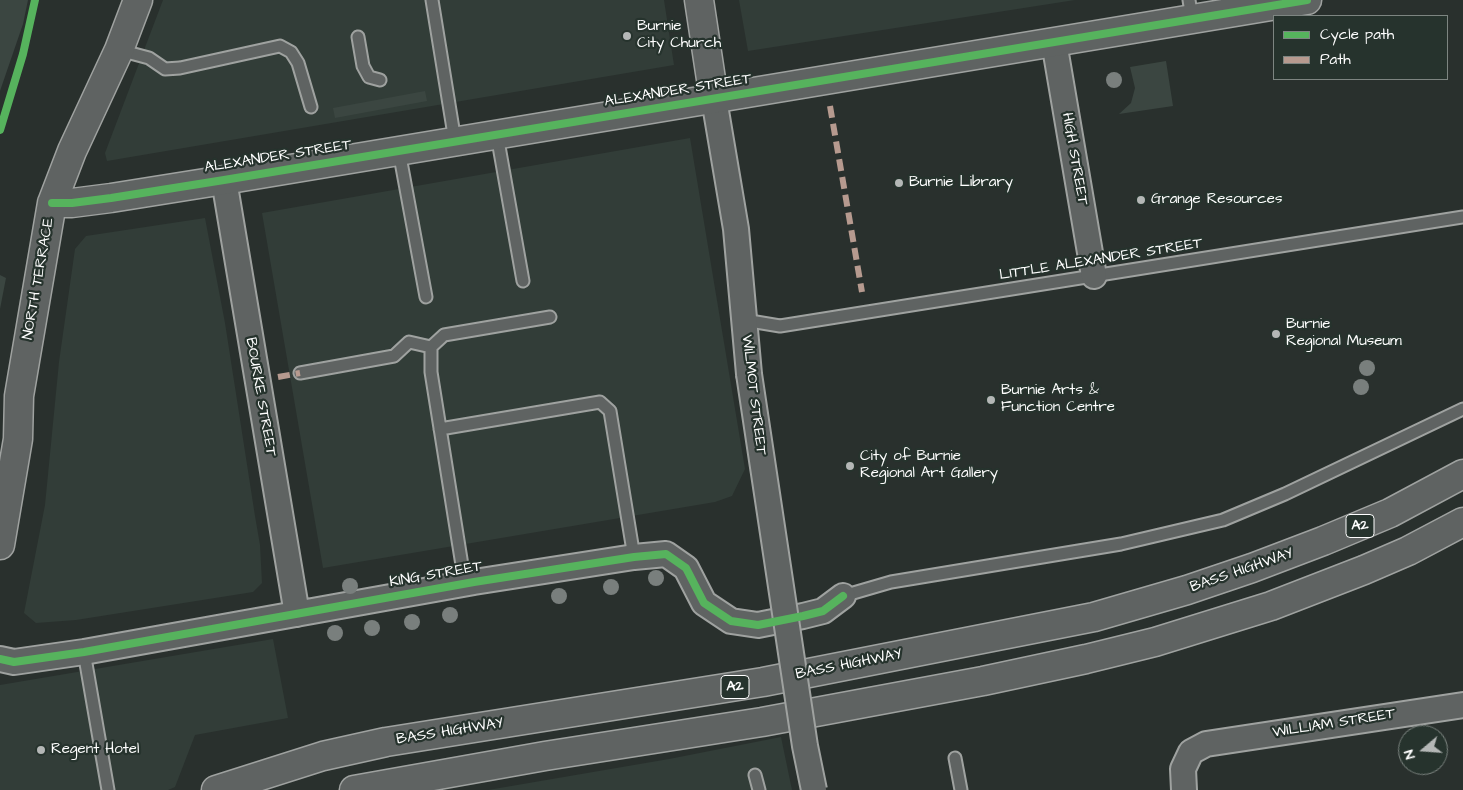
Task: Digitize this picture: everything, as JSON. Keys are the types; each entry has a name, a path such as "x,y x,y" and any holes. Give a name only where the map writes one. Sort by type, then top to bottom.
{"main road":[{"name":"NORTH TERRACE","path":"0,544 18,439 19,396 52,203 72,151 119,50 138,0"},
{"name":"WILMOT STREET","path":"699,0 714,98"},
{"name":"ALEXANDER STREET","path":"52,203 72,203 111,198 224,180 1054,42 1191,10 1293,1"},
{"name":"BASS HIGHWAY","path":"216,790 323,756 386,742 763,682 1094,617 1187,590 1323,542 1390,513 1463,474"},
{"path":"354,790 545,756 762,722 983,681 1155,642 1271,606 1364,570 1408,551 1463,522"}],"street":[{"name":"HIGH STREET","path":"1054,42 1094,276"},
{"name":"WILMOT STREET","path":"714,98 736,229 749,374 805,746 814,790"},
{"name":"BOURKE STREET","path":"224,180 297,614"},
{"name":"KING STREET","path":"0,659 14,662 84,652 465,584 634,557 666,554 686,568 704,603 731,622 758,625 803,616 822,611 842,596"},
{"name":"WILLIAM STREET","path":"1184,790 1183,769 1191,752 1206,744 1463,705"}],"lane":[{"path":"432,0 456,142"},
{"path":"358,37 363,66 370,77 380,80"},
{"path":"119,50 149,58 165,69 180,68 280,46 291,52 298,63 311,107"},
{"path":"497,135 523,281"},
{"path":"399,151 426,297"},
{"name":"LITTLE ALEXANDER STREET","path":"744,320 780,326 1463,217"},
{"path":"465,584 431,372 431,347 444,335 550,316"},
{"path":"300,373 394,356 409,342 431,347"},
{"path":"440,429 600,402 610,411 634,557"},
{"path":"842,596 891,582 1122,544 1223,520 1285,494 1463,409"},
{"path":"84,652 108,790"},
{"path":"955,758 961,790"},
{"path":"755,775 758,790"}],"shaded area":[{"path":"0,0 28,0 23,24 0,91"},
{"path":"163,0 664,0 674,65 107,161 105,153"},
{"path":"739,0 1075,0 748,51"},
{"path":"1166,61 1173,106 1119,114 1131,103 1135,88 1130,67"},
{"path":"425,91 427,101 335,118 333,108"},
{"path":"690,138 745,469 732,496 715,502 323,568 262,213"},
{"path":"205,218 225,323 260,545 262,583 253,592 76,620 36,623 24,613 45,505 59,362 75,249 86,236"},
{"path":"0,275 6,278 0,309"},
{"path":"273,639 288,718 195,735 175,787 168,790 0,790 0,685"},
{"path":"781,737 792,790 488,790 669,759"}],"marked path":[{"path":"830,106 862,292"},
{"path":"278,377 300,373"}],"cycle path":[{"path":"0,130 23,54 35,0"},
{"path":"52,203 72,203 111,198 224,180 1307,0"},
{"path":"0,659 14,662 84,652 474,582 634,557 666,554 686,568 704,603 731,621 758,625 803,616 823,611 843,596"}],"place":[{"name":"Burnie City Church","path":"627,36"},
{"name":"Burnie Library","path":"899,183"},
{"name":"Grange Resources","path":"1141,200"},
{"name":"Burnie Regional Museum","path":"1276,334"},
{"name":"Burnie Arts & Function Centre","path":"991,400"},
{"name":"City of Burnie Regional Art Gallery","path":"850,466"},
{"name":"Regent Hotel","path":"41,750"}]}
